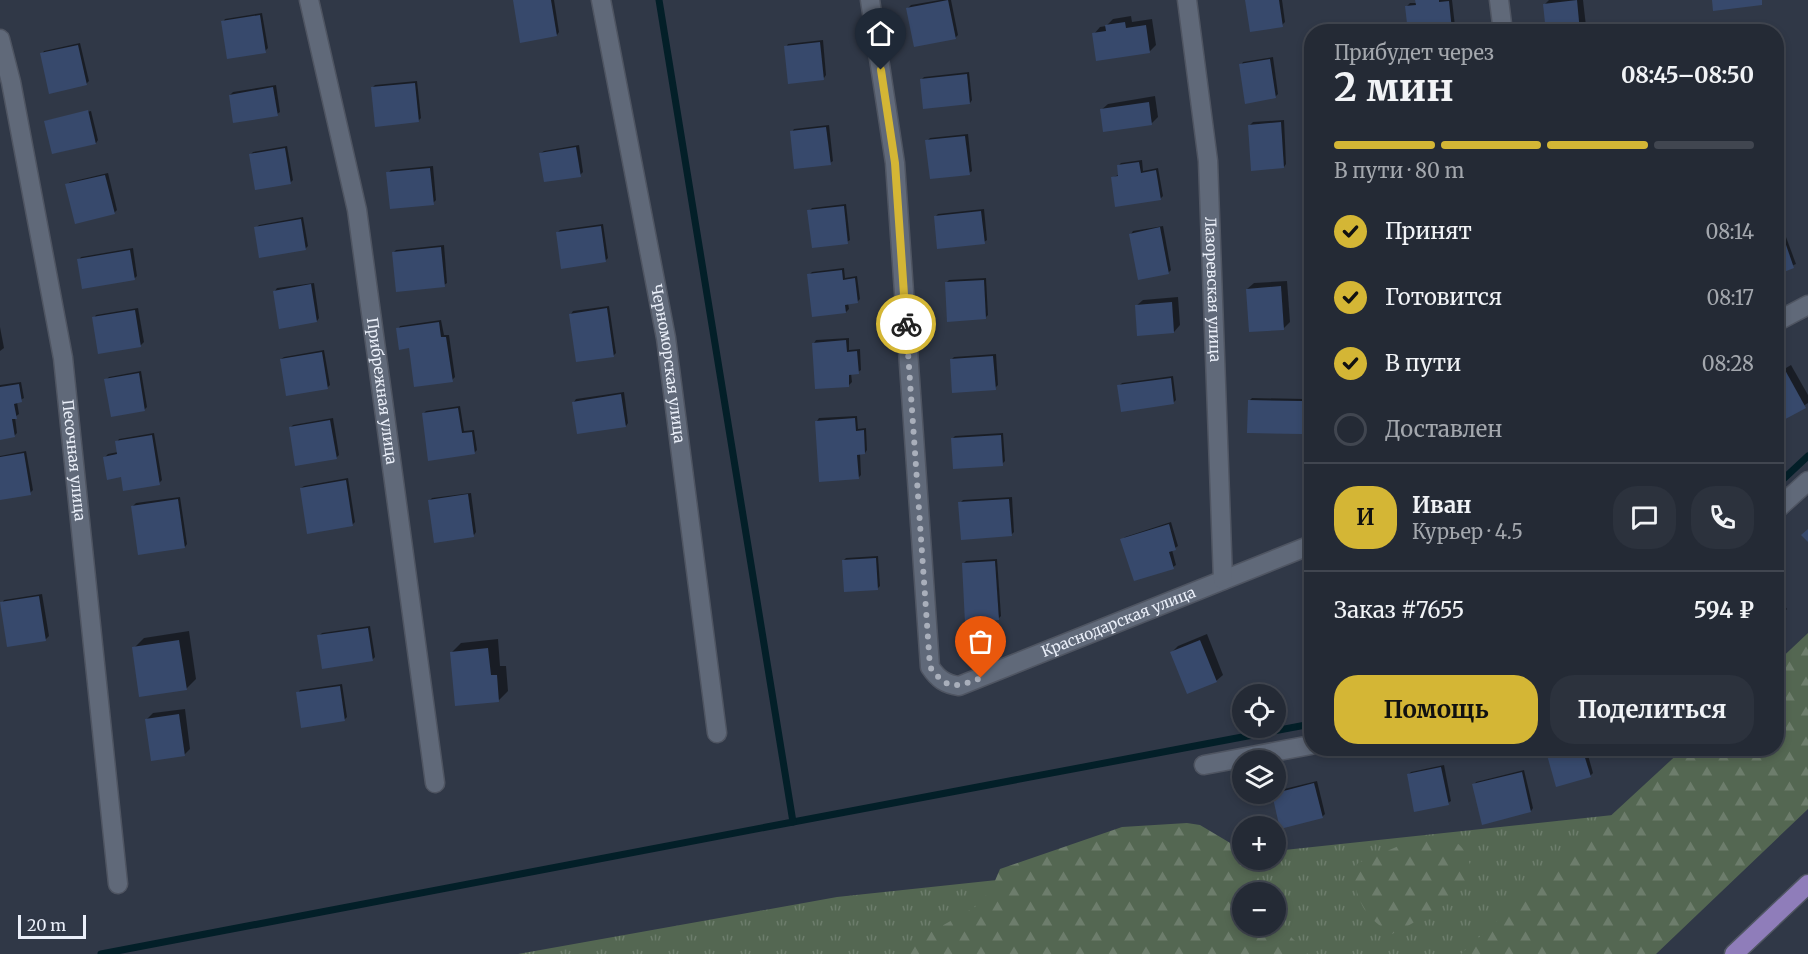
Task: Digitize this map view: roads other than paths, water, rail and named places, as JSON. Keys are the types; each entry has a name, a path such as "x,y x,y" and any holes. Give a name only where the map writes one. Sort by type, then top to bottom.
{"main road":[{"path":"1734,954 1808,884"}],"street":[{"name":"Прибрежная улица","path":"309,0 357,210 435,783"},
{"name":"Черноморская улица","path":"601,0 666,338 717,733"},
{"name":"Краснодарская улица","path":"870,0 895,163 930,667 937,678 948,684 959,686 1304,548"},
{"name":"Лазоревская улица","path":"1187,0 1208,161 1223,580"},
{"path":"1499,0 1502,24"},
{"name":"Песочная улица","path":"0,39 13,93 63,358 118,885"},
{"path":"1784,318 1808,305"},
{"path":"1784,503 1808,481"},
{"path":"1204,765 1304,746"}],"waterway":[{"path":"101,954 793,822 659,0"},
{"path":"1784,478 1808,456"},
{"path":"793,822 1304,725"}]}
